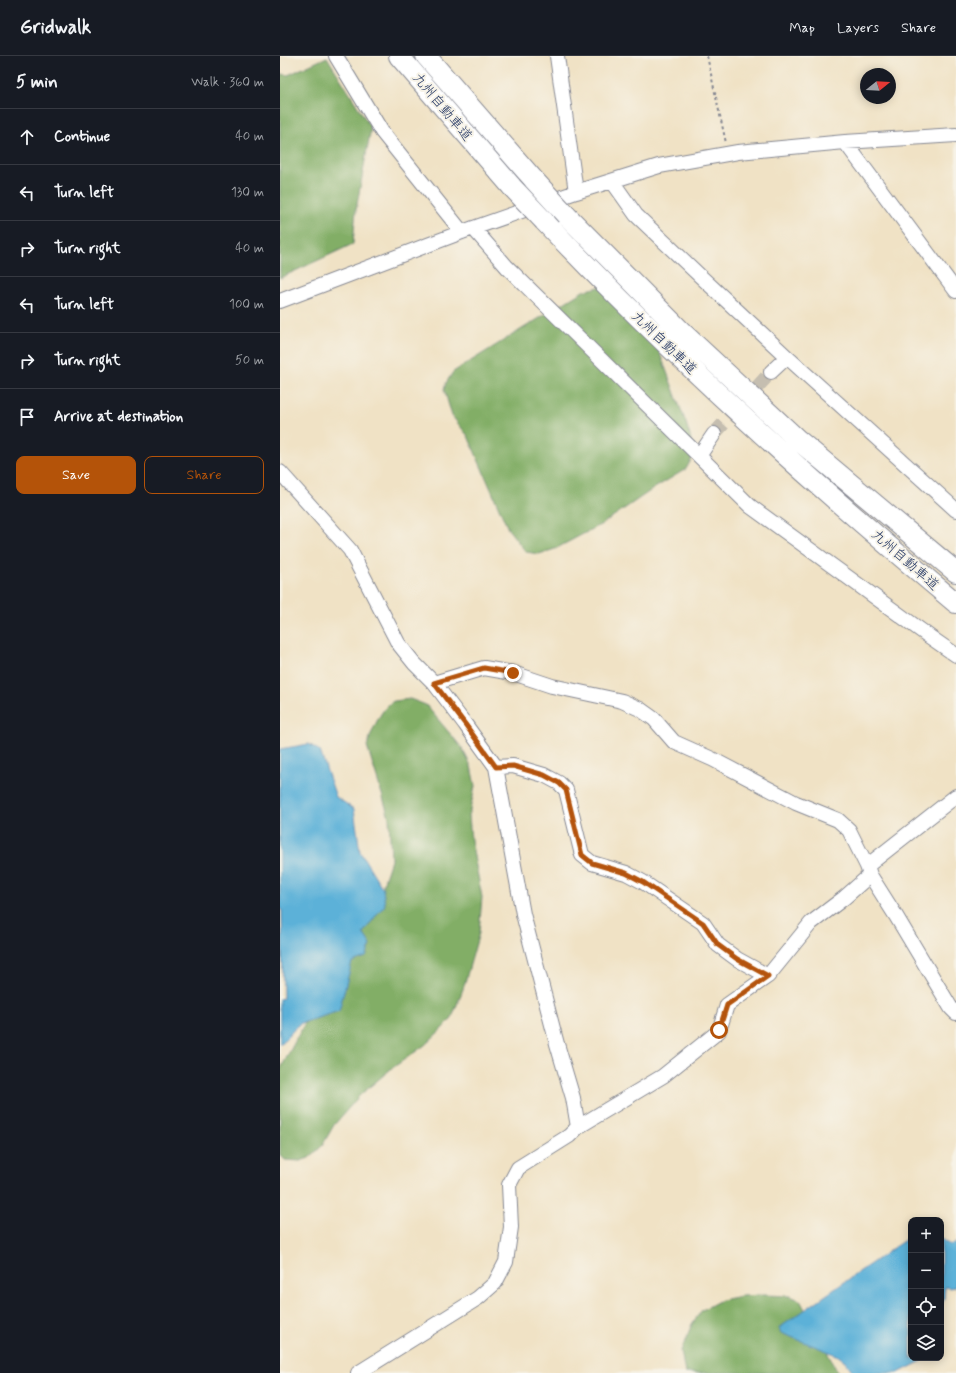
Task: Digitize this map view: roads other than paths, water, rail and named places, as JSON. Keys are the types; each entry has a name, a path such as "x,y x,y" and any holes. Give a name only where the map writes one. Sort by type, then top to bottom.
{"highway":[{"name":"九州自動車道","path":"399,56 512,187 582,262 668,348 785,456 956,603"},
{"name":"九州自動車道","path":"426,56 566,216 683,333 793,435 956,572"},
{"path":"429,56 443,77"}],"street":[{"path":"336,56 382,132 467,230 750,506 956,655"},
{"path":"557,56 576,192"},
{"path":"280,301 467,230 612,180 660,166 729,154 845,142 956,135"},
{"path":"845,142 956,291"},
{"path":"612,180 636,215 787,357 956,510"},
{"path":"771,372 787,357"},
{"path":"699,456 714,434"},
{"path":"280,472 350,550 398,643 414,663 434,683 496,767 523,914 557,1044 573,1098 578,1127"},
{"path":"434,683 484,668 513,673 552,686 622,701 640,709 654,719 674,742 712,759 796,803 838,820 849,830 869,870 951,1008 956,1013"},
{"path":"496,767 513,766 544,775 559,783 566,790 582,855 592,863 626,873 643,882 703,923 718,945 737,959 768,976"},
{"path":"358,1373 478,1298 495,1283 506,1262 511,1227 509,1185 518,1168 569,1136 578,1127 663,1076 719,1030 727,1005 768,976 811,923 844,898 869,870 956,796"}],"water":[{"path":"309,744 320,751 336,797 354,809 360,852 383,889 385,905 363,933 371,945 366,957 352,962 339,1011 299,1024 280,1045 280,999 283,998 282,910 280,907 280,749"},
{"path":"908,1238 908,1361 922,1361 898,1373 854,1373 845,1361 837,1355 781,1333 779,1328"},
{"path":"944,1240 950,1245 956,1243 956,1286 951,1288 945,1287 944,1299"}],"tunnel":[{"path":"714,434 771,372"}]}
